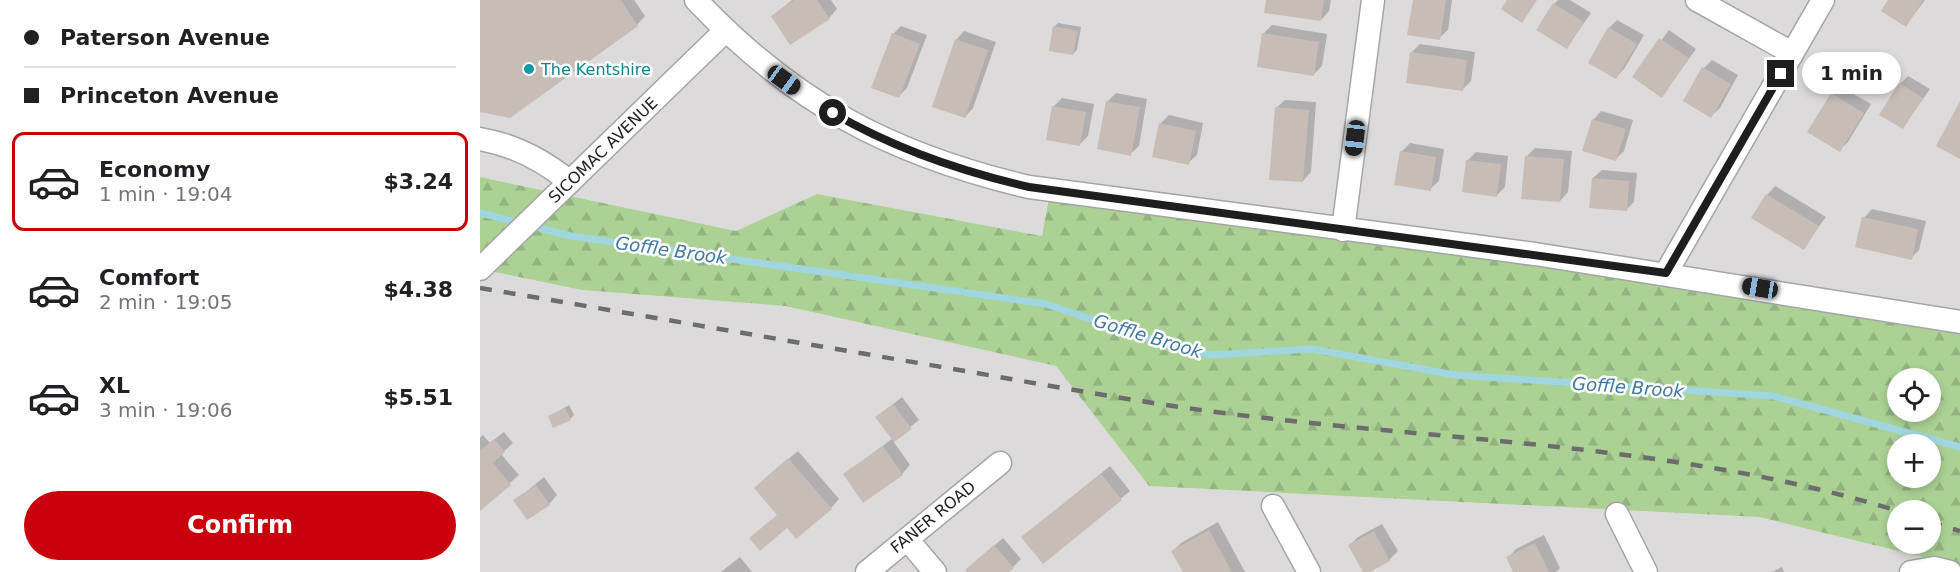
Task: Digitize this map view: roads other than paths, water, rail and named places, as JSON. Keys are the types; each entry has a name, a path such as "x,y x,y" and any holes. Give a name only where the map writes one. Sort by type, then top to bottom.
{"street":[{"path":"696,0 725,31 767,68 818,104 863,130 910,152 968,173 1029,187 1666,273 1960,321"},
{"path":"1343,230 1374,0"},
{"path":"1697,0 1792,53"},
{"path":"1666,273 1823,0"},
{"name":"SICOMAC AVENUE","path":"480,269 725,31"},
{"path":"480,139 526,152 546,163 570,182"},
{"name":"FANER ROAD","path":"867,572 1000,463"},
{"path":"1273,506 1309,572"},
{"path":"1617,514 1646,572"},
{"path":"907,539 935,572"},
{"path":"1911,572 1934,568 1950,572"}],"waterway":[{"name":"Goffle Brook","path":"480,213 521,223"},
{"name":"Goffle Brook","path":"532,226 571,236 1046,304 1147,338 1211,355 1312,349 1455,375 1773,396 1960,447"}],"railway":[{"path":"480,288 1177,407 1337,426 1580,449 1660,460 1740,473 1820,490 1887,508"},
{"path":"1941,525 1960,531"}],"place":[{"name":"The Kentshire","path":"529,69"}]}
